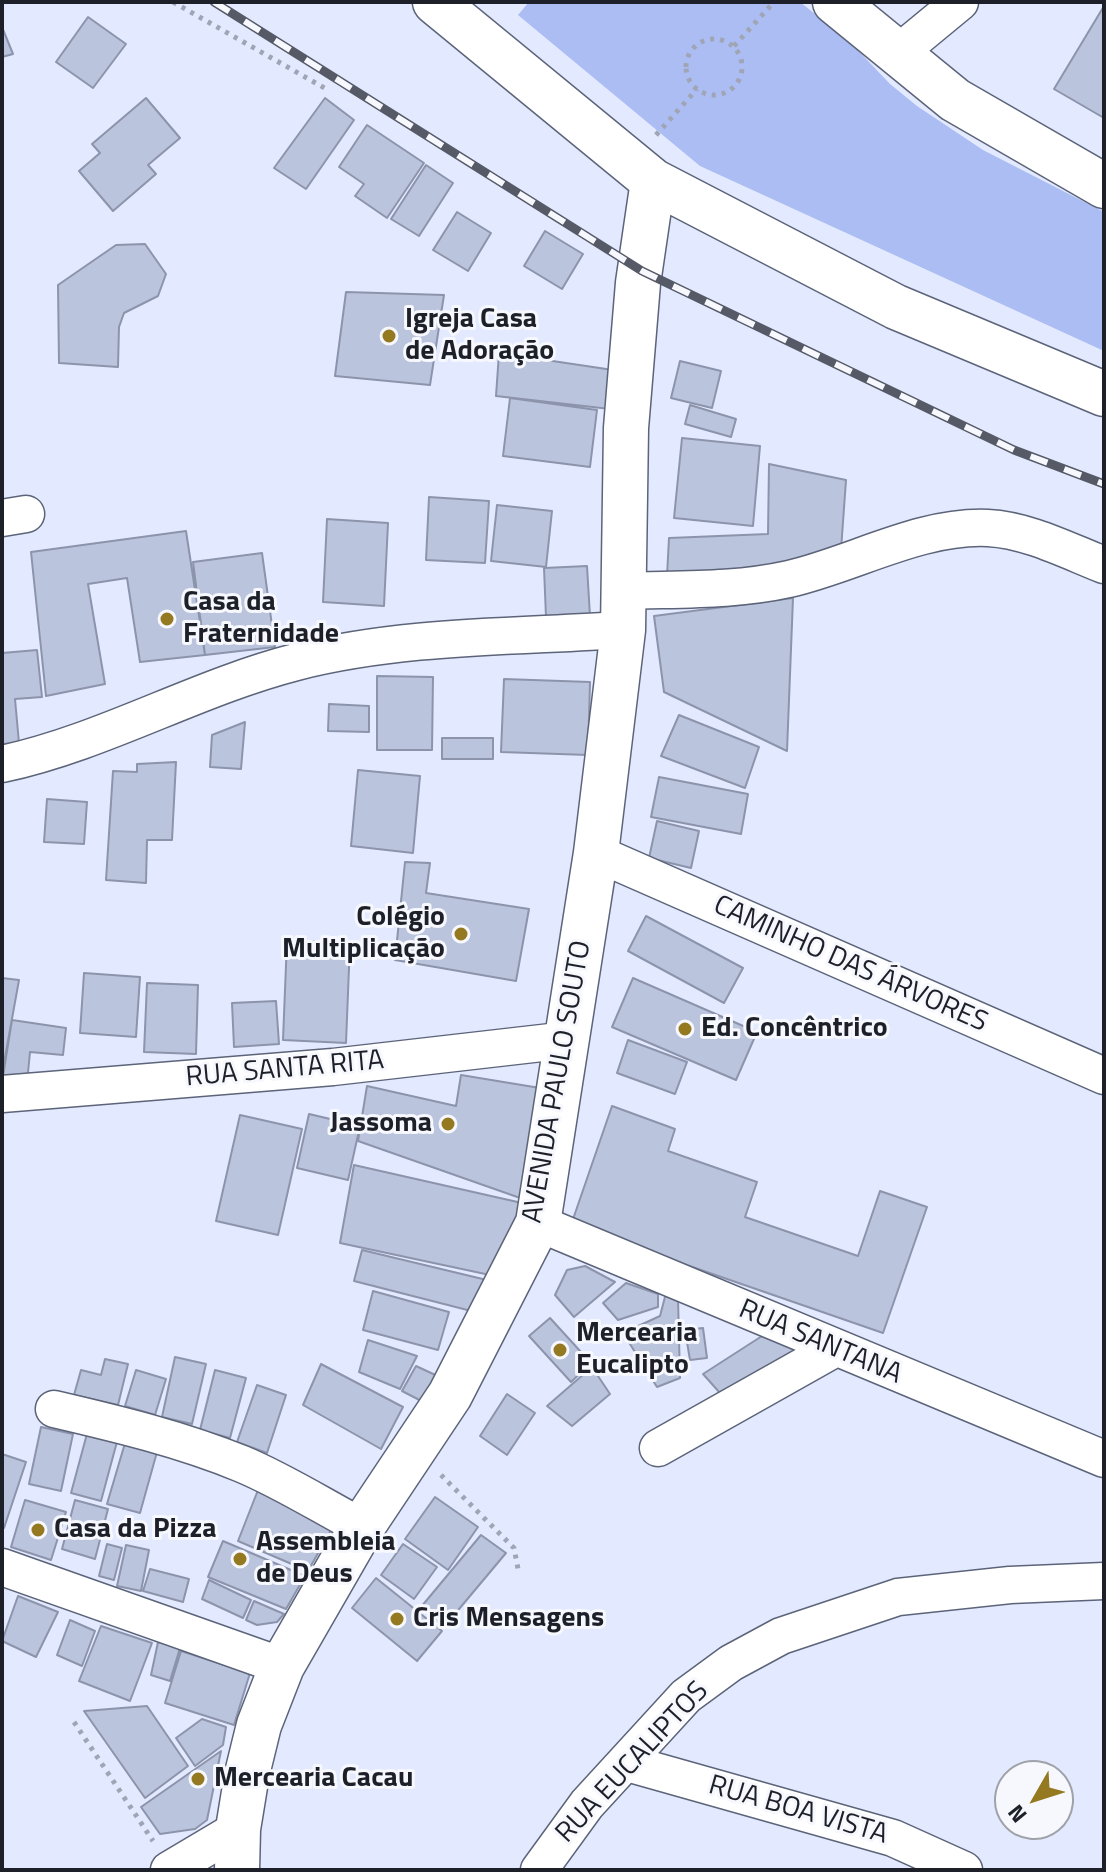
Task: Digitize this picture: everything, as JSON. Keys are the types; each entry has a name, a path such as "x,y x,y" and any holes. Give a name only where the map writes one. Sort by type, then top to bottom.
{"main road":[{"path":"435,2 642,172 896,307 1104,394"},
{"path":"835,2 955,100 1104,186"},
{"name":"AVENIDA PAULO SOUTO","path":"237,1849 259,1725 282,1666 362,1527 413,1451 483,1336 538,1223 596,853 624,611 626,428 638,283 642,271 642,172"}],"street":[{"path":"897,54 960,2"},
{"path":"2,764 74,744 280,667 365,646 624,611 786,580 956,530 990,528 1022,535 1104,565"},
{"name":"CAMINHO DAS ÁRVORES","path":"596,853 1104,1076"},
{"name":"RUA SANTA RITA","path":"2,1094 333,1067 568,1040"},
{"name":"RUA SANTANA","path":"538,1223 1104,1459"},
{"path":"658,1448 834,1349"},
{"path":"54,1409 142,1430 203,1449 246,1466 362,1527"},
{"path":"2,1567 282,1666"},
{"name":"RUA EUCALIPTOS","path":"539,1870 587,1804 686,1696 731,1663 781,1636 898,1597 1010,1585 1104,1581"},
{"name":"RUA BOA VISTA","path":"627,1763 893,1838 964,1870"},
{"path":"170,1869 237,1849"}],"path":[{"path":"173,2 328,90"},
{"path":"734,46 774,2"},
{"path":"705,39 720,39 734,46 742,61 740,78 729,91 713,95 697,89 688,77 686,62 693,48 705,39"},
{"path":"642,172 697,89"},
{"path":"413,1451 449,1481 514,1548 519,1574"},
{"path":"74,1722 170,1869"}],"shaded area":[{"path":"529,2 800,2 849,41 890,84 917,106 983,150 1104,212 1104,351 700,166 518,15"}],"building":[{"path":"1104,6 1104,118 1054,89"},
{"path":"88,17 126,44 93,88 56,62"},
{"path":"2,27 13,54 2,57"},
{"path":"146,98 180,138 148,165 156,174 113,211 79,171 100,153 92,144"},
{"path":"325,98 354,120 306,189 274,168"},
{"path":"367,125 424,163 387,218 355,196 364,184 339,167"},
{"path":"426,165 453,183 419,236 391,219"},
{"path":"457,212 491,233 468,271 433,250"},
{"path":"545,231 583,254 562,289 524,266"},
{"path":"145,244 166,274 158,296 124,313 119,327 118,367 59,363 58,285 116,245"},
{"name":"Igreja Casa de Adoração","path":"346,292 444,295 430,385 335,376"},
{"path":"499,353 613,370 610,409 496,396"},
{"path":"680,361 721,371 712,408 671,398"},
{"path":"510,398 597,410 590,467 503,456"},
{"path":"690,405 736,419 731,437 685,424"},
{"path":"682,438 760,446 753,526 674,518"},
{"path":"769,464 846,480 841,550 770,571 667,576 669,538 768,534"},
{"path":"429,497 489,501 485,563 426,560"},
{"path":"497,505 552,511 546,567 491,561"},
{"path":"327,519 388,523 384,606 323,602"},
{"name":"Casa da Fraternidade","path":"186,531 205,655 140,662 127,578 88,584 105,684 46,696 31,552"},
{"path":"262,553 275,647 205,655 193,562"},
{"path":"587,566 590,616 546,617 544,568"},
{"path":"793,598 787,751 664,692 654,616"},
{"path":"37,650 42,697 15,699 19,743 2,744 2,653"},
{"path":"377,676 433,677 432,750 377,750"},
{"path":"504,679 590,682 588,755 501,752"},
{"path":"329,704 369,706 369,732 328,731"},
{"path":"679,715 759,747 745,788 661,756"},
{"path":"245,722 241,769 210,767 212,735"},
{"path":"442,738 493,738 493,759 442,759"},
{"path":"176,762 172,840 147,840 146,883 106,880 113,771 137,772 137,764"},
{"path":"358,770 420,776 413,853 351,846"},
{"path":"659,777 748,794 741,834 651,817"},
{"path":"47,799 87,802 84,844 44,842"},
{"path":"657,821 699,831 691,868 649,858"},
{"name":"Colégio Multiplicação","path":"405,862 430,863 426,893 529,909 516,981 395,960"},
{"path":"646,916 743,968 724,1003 628,951"},
{"path":"287,940 350,943 346,1043 283,1040"},
{"path":"84,973 140,977 136,1037 80,1033"},
{"path":"2,978 19,980 2,1074"},
{"name":"Ed. Concêntrico","path":"633,978 757,1032 736,1080 612,1027"},
{"path":"147,983 198,985 196,1054 144,1052"},
{"path":"276,1001 279,1044 234,1047 232,1003"},
{"path":"12,1020 66,1028 63,1055 30,1052 27,1083 2,1082"},
{"path":"628,1040 687,1062 675,1094 617,1073"},
{"name":"Jassoma","path":"461,1075 540,1088 523,1199 358,1141 367,1086 456,1106"},
{"path":"612,1106 675,1129 668,1151 757,1182 745,1217 858,1256 880,1191 927,1207 883,1333 571,1225"},
{"path":"309,1114 360,1126 348,1180 297,1168"},
{"path":"240,1115 302,1129 278,1235 216,1221"},
{"path":"354,1165 522,1203 504,1278 340,1243"},
{"path":"362,1250 491,1281 483,1314 354,1281"},
{"path":"585,1266 615,1282 574,1317 555,1295 567,1270"},
{"path":"626,1283 658,1294 658,1307 618,1320 603,1303"},
{"path":"373,1291 449,1312 438,1350 363,1330"},
{"path":"666,1293 678,1298 680,1378 657,1387 623,1333 660,1316"},
{"name":"Mercearia Eucalipto","path":"550,1318 591,1363 571,1382 529,1336"},
{"path":"703,1328 707,1358 690,1360 685,1330"},
{"path":"762,1336 804,1351 728,1402 703,1374"},
{"path":"368,1340 417,1356 400,1389 359,1372"},
{"path":"175,1357 206,1364 192,1424 162,1417"},
{"path":"105,1359 128,1364 118,1405 74,1395 81,1370 101,1375"},
{"path":"321,1364 403,1407 381,1449 303,1405"},
{"path":"416,1366 444,1379 431,1406 402,1391"},
{"path":"592,1367 610,1394 572,1426 547,1406"},
{"path":"136,1370 166,1379 155,1415 125,1406"},
{"path":"215,1370 246,1378 230,1438 200,1430"},
{"path":"257,1385 286,1395 267,1453 237,1442"},
{"path":"507,1394 535,1413 507,1455 480,1436"},
{"path":"41,1427 73,1434 61,1491 29,1484"},
{"path":"88,1430 118,1438 101,1501 71,1493"},
{"path":"125,1443 157,1452 140,1513 107,1504"},
{"path":"2,1454 26,1462 4,1528 2,1528"},
{"path":"258,1490 335,1523 308,1571 238,1541"},
{"path":"435,1497 478,1527 448,1570 405,1539"},
{"name":"Casa da Pizza","path":"25,1500 66,1512 51,1560 11,1547"},
{"path":"75,1500 108,1509 95,1559 62,1549"},
{"path":"481,1535 506,1553 444,1627 421,1607"},
{"name":"Assembleia de Deus","path":"223,1541 305,1576 286,1609 208,1577"},
{"path":"107,1544 122,1548 114,1580 99,1576"},
{"path":"403,1544 437,1567 414,1599 381,1575"},
{"path":"126,1545 149,1550 141,1591 117,1586"},
{"path":"150,1569 189,1579 183,1602 143,1591"},
{"name":"Cris Mensagens","path":"376,1578 442,1631 417,1661 352,1608"},
{"path":"209,1580 251,1600 243,1618 202,1599"},
{"path":"18,1596 58,1612 36,1657 2,1641"},
{"path":"254,1601 284,1614 277,1622 257,1625 246,1620"},
{"path":"70,1620 95,1631 82,1666 57,1655"},
{"path":"101,1626 152,1643 130,1701 79,1681"},
{"path":"158,1642 180,1648 170,1681 151,1675"},
{"path":"181,1651 250,1673 234,1725 165,1703"},
{"path":"147,1706 188,1766 145,1798 84,1711"},
{"path":"202,1719 226,1727 223,1745 195,1766 176,1738"},
{"name":"Mercearia Cacau","path":"221,1751 207,1820 195,1829 160,1834 141,1807"}],"railway":[{"path":"214,2 642,271 1014,450 1104,484"}],"place":[{"name":"Igreja Casa de Adoração","path":"389,336"},
{"name":"Casa da Fraternidade","path":"167,619"},
{"name":"Colégio Multiplicação","path":"461,934"},
{"name":"Ed. Concêntrico","path":"685,1029"},
{"name":"Jassoma","path":"448,1124"},
{"name":"Mercearia Eucalipto","path":"560,1350"},
{"name":"Casa da Pizza","path":"38,1530"},
{"name":"Assembleia de Deus","path":"240,1559"},
{"name":"Cris Mensagens","path":"397,1619"},
{"name":"Mercearia Cacau","path":"198,1779"}]}
